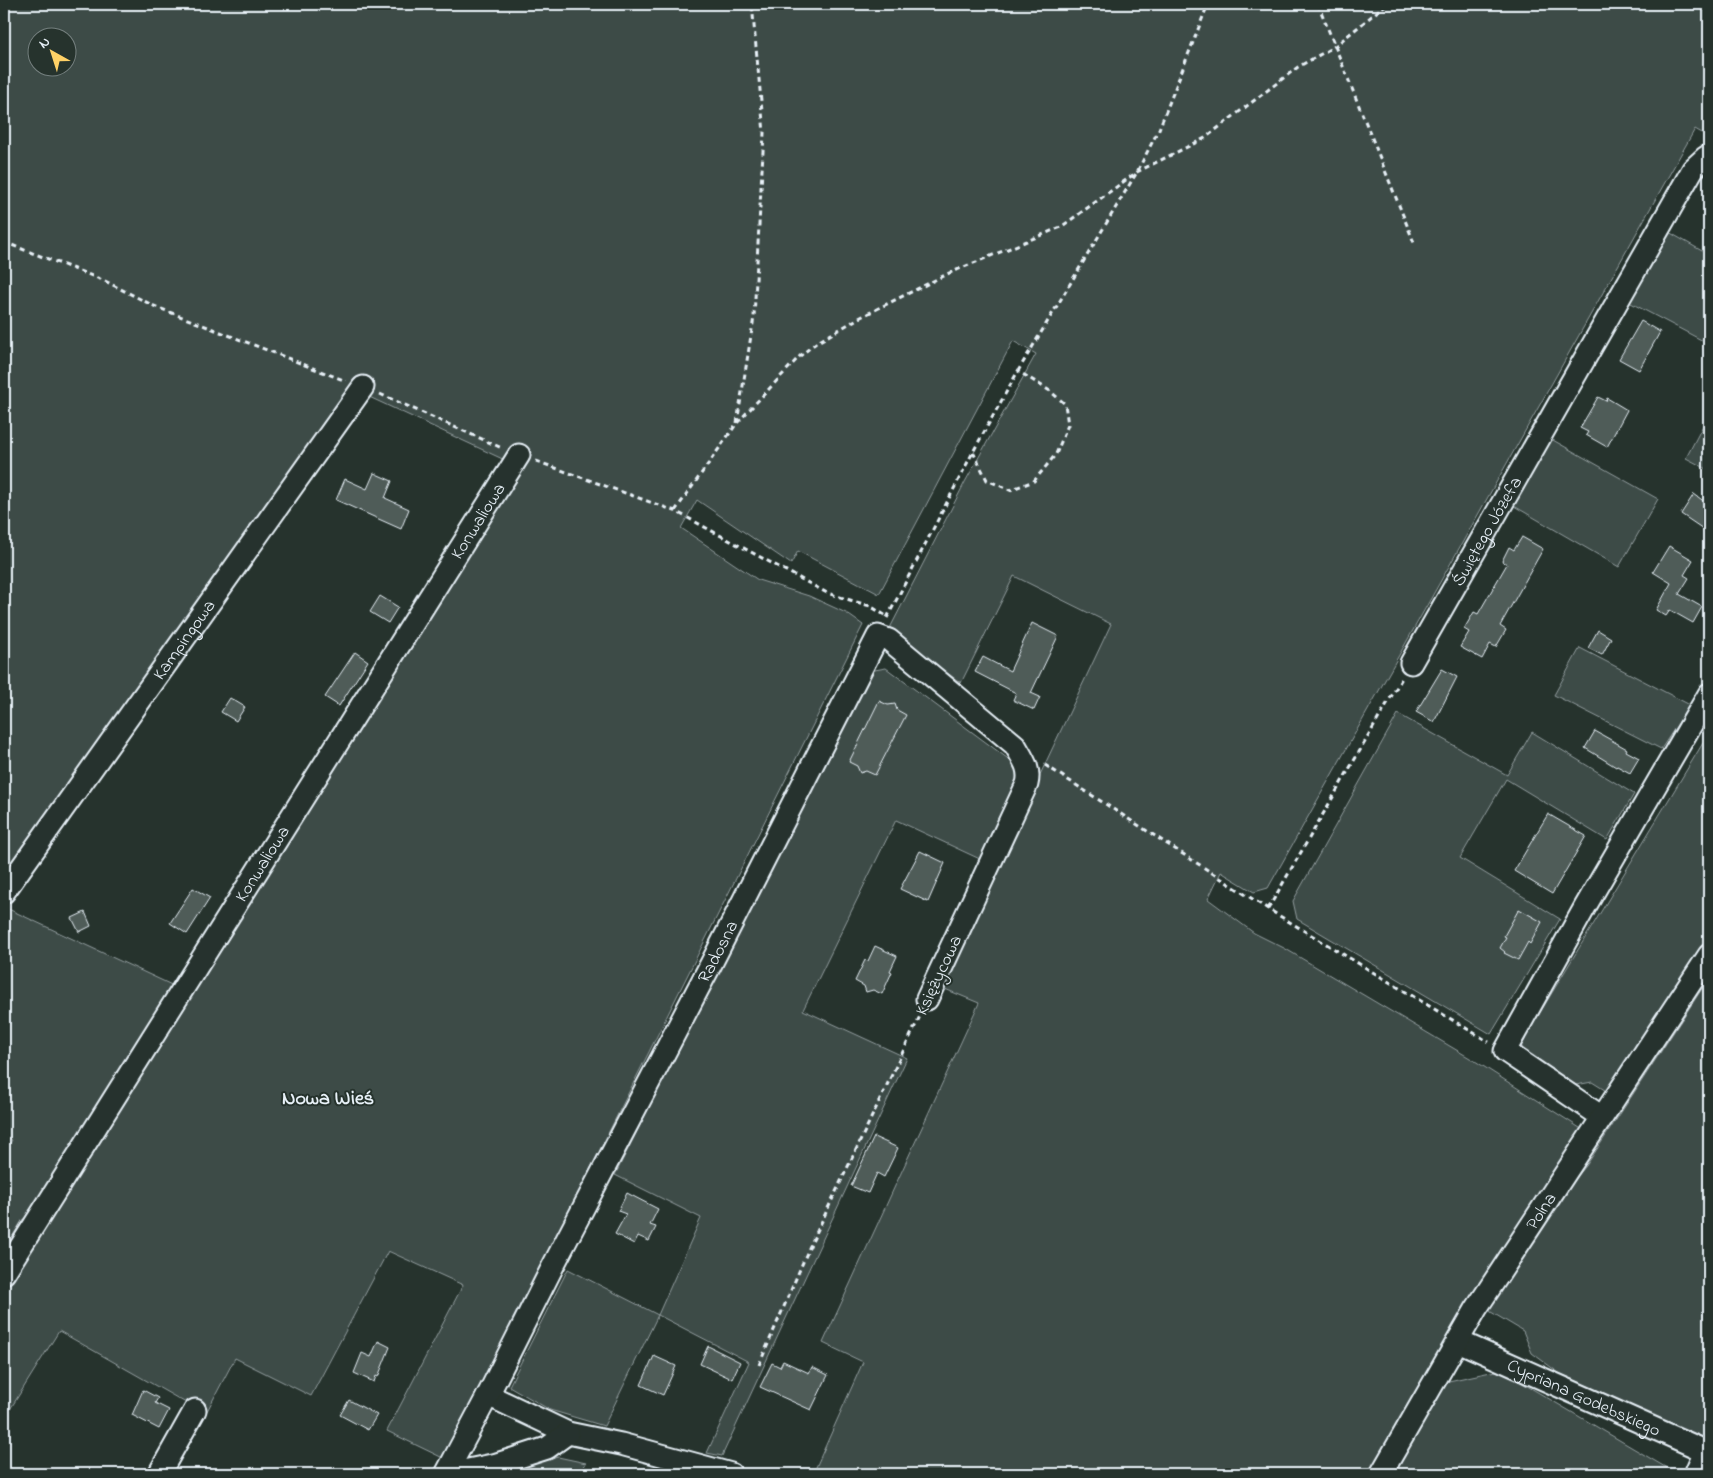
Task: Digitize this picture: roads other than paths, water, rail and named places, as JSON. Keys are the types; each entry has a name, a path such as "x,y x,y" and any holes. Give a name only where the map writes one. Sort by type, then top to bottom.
{"street":[{"name":"Świętego Józefa","path":"1411,662 1693,169 1706,157 1709,158"},
{"name":"Kampingowa","path":"4,892 363,387"},
{"name":"Konwaliowa","path":"4,1273 519,456"},
{"name":"Księżycowa","path":"878,636 889,640 1015,745 1028,769 1029,776 1027,784 927,999"},
{"name":"Radosna","path":"447,1474 554,1264 711,964 878,636"},
{"path":"1602,1117 1505,1051 1586,906 1709,694"},
{"name":"Polna","path":"1381,1474 1476,1309 1709,955"},
{"name":"Cypriana Godebskiego","path":"1458,1341 1707,1451"},
{"path":"488,1396 568,1433 621,1444 731,1474"},
{"path":"159,1474 195,1410"},
{"path":"447,1474 497,1464 547,1448 568,1433"},
{"path":"1695,1474 1707,1451"}],"district":[{"name":"Nowa Wieś","path":"328,1097"}]}
